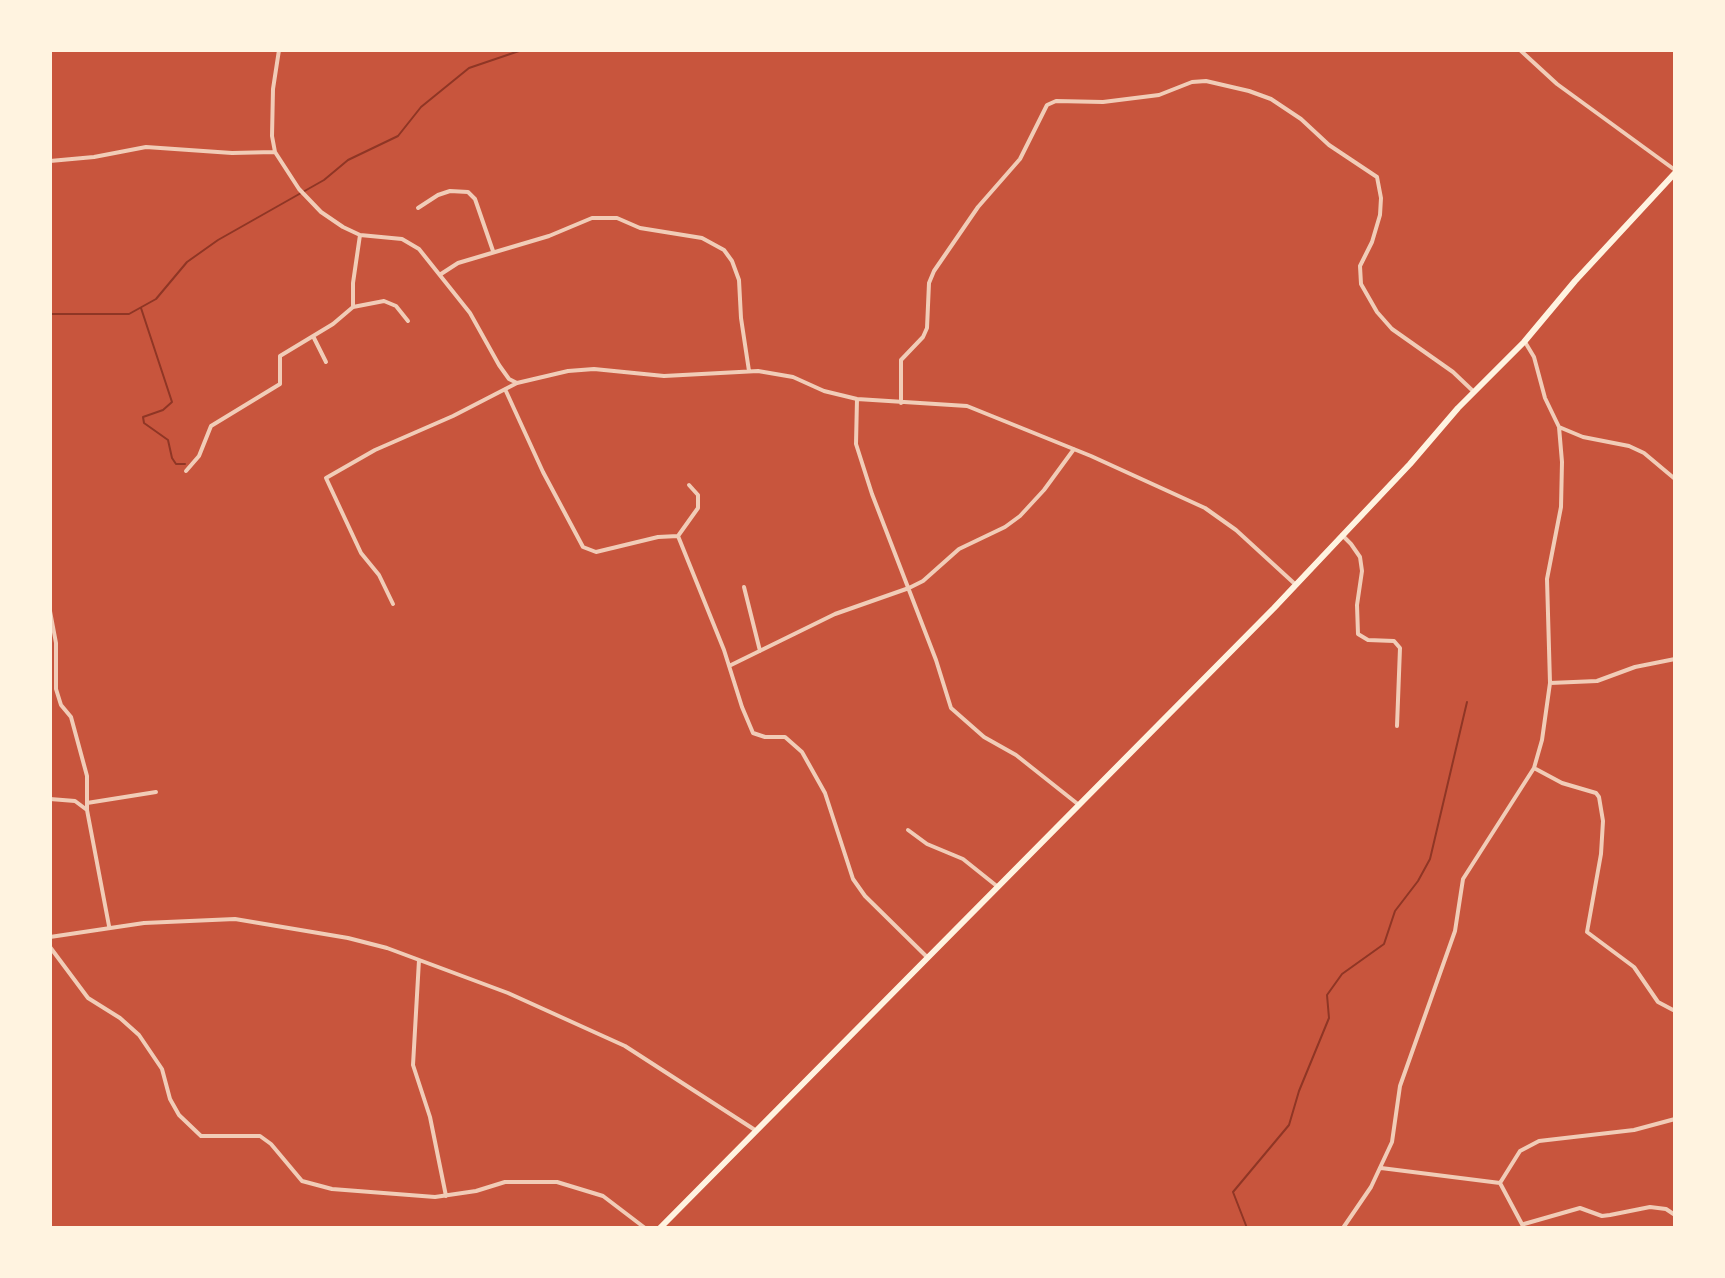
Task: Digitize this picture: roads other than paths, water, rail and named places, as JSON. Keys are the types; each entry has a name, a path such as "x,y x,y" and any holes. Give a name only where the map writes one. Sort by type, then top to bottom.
{"main road":[{"path":"660,1228 1296,585 1524,342 1675,171"}],"street":[{"path":"279,50 272,114 275,152 299,189 321,212 360,235 402,239 419,249 470,313 493,358 509,379 517,383"},
{"path":"1520,50 1557,84 1675,171"},
{"path":"901,403 901,360 923,337 927,328 929,283 934,271 978,207 1020,159 1047,105 1056,101 1103,102 1159,95 1192,82 1206,81 1271,99 1301,119 1329,145 1377,177 1380,215 1360,266 1361,284 1377,312 1392,329 1453,372 1475,392"},
{"path":"50,161 146,147 232,153 275,152"},
{"path":"418,208 450,191 468,192 475,199 493,251"},
{"path":"441,274 458,263 549,236 592,218 607,216 640,228 702,238 724,250 739,280 749,371"},
{"path":"353,307 360,235"},
{"path":"186,471 199,456 211,426 280,384 280,356 333,324 353,307 384,301 396,306 408,321"},
{"path":"313,336 326,362"},
{"path":"1343,1228 1381,1168 1392,1142 1400,1086 1455,931 1463,879 1534,768 1547,714 1550,683 1547,579 1561,498 1562,462 1559,427 1545,398 1534,357 1524,342"},
{"path":"393,604 379,575 356,546 326,478 375,450 517,383 568,371 594,369 664,376 749,371 793,377 824,391 857,399 967,406 1074,449 1205,508 1236,530 1296,585"},
{"path":"505,389 543,472 583,547 596,552 658,537 678,536"},
{"path":"857,399 856,444 955,714 984,737 1016,755 1079,805"},
{"path":"1559,427 1583,437 1629,446 1644,453 1675,479"},
{"path":"729,666 835,614 909,588 938,570 959,549 1005,527 1020,516 1074,449"},
{"path":"678,536 698,508 698,495 689,485"},
{"path":"1342,535 1360,557 1358,634 1368,640 1394,641 1400,648 1397,726"},
{"path":"678,536 753,733 765,737 785,737 802,752 825,793 853,879 865,896 928,958"},
{"path":"744,587 760,651"},
{"path":"50,611 56,643 56,689 61,705 74,723 87,776 87,810 109,926"},
{"path":"1550,683 1597,681 1635,667 1675,659"},
{"path":"1534,768 1562,783 1598,796 1603,821 1601,854 1587,932 1634,967 1658,1002 1675,1011"},
{"path":"87,803 156,792"},
{"path":"50,799 75,801 87,810"},
{"path":"908,830 927,844 963,859 998,887"},
{"path":"50,937 109,926 235,919 348,938 508,993 625,1046 755,1130"},
{"path":"50,947 88,998 120,1018 139,1035 162,1069 170,1099 179,1115 197,1135 260,1136 271,1144 302,1181 332,1189 446,1196 505,1182 557,1182 603,1196 645,1228"},
{"path":"419,960 413,1065 430,1117 446,1196"},
{"path":"1500,1183 1520,1151 1539,1141 1634,1130 1675,1119"},
{"path":"1381,1168 1500,1183"},
{"path":"1500,1183 1524,1226 1580,1208 1602,1216 1650,1207 1666,1209 1675,1215"}],"waterway":[{"path":"50,314 129,314 156,299 187,262 218,240 324,180 348,160 398,136 421,107 469,68 522,50"},
{"path":"141,308 172,402 163,410 143,417 144,423 168,440 176,464 185,464"},
{"path":"1247,1228 1233,1192 1289,1125 1299,1091 1329,1018 1327,995 1342,974 1384,944 1395,911 1430,859 1467,702"}]}
